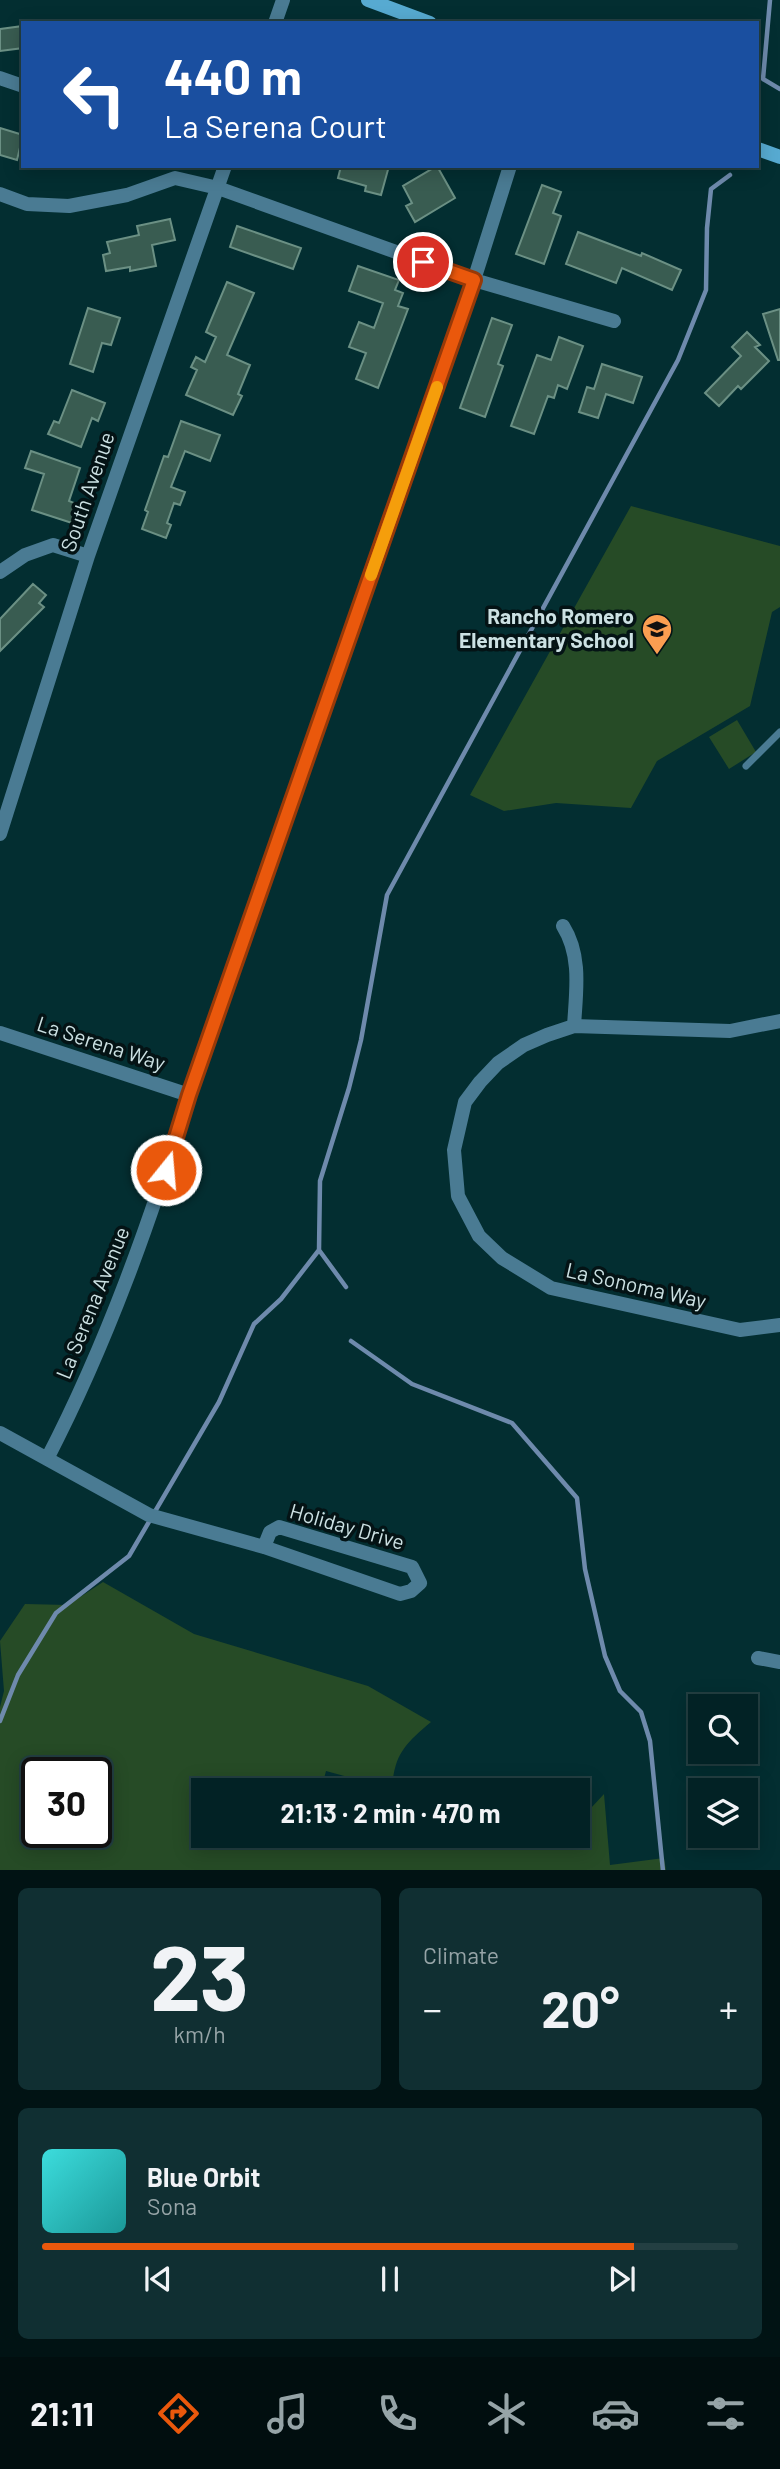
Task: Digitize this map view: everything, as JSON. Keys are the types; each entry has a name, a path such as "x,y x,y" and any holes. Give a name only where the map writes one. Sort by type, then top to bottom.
{"main road":[{"path":"368,0 425,21"},
{"path":"759,149 780,157"}],"street":[{"path":"276,21 283,0"},
{"path":"0,78 21,85"},
{"name":"South Avenue","path":"0,834 88,556 224,168"},
{"name":"La Serena Avenue","path":"47,1459 78,1398 159,1195 189,1095 474,280 509,168"},
{"path":"0,194 27,204 69,206 127,195 175,178 218,188 474,280 614,321"},
{"path":"0,572 25,555 53,545 88,556"},
{"path":"563,926 572,940 576,958 574,1026"},
{"name":"La Sonoma Way","path":"780,1021 730,1031 574,1026 524,1045 498,1063 466,1102 454,1150 457,1196 479,1236 502,1258 551,1288 740,1330 780,1325"},
{"name":"La Serena Way","path":"0,1033 189,1095"},
{"name":"Holiday Drive","path":"0,1433 153,1516 264,1546 400,1594 411,1591 420,1583 412,1567 279,1527 270,1532 264,1546"},
{"path":"758,1658 780,1662"}],"lane":[{"path":"746,766 780,732"}],"green space":[{"name":"Rancho Romero Elementary School","path":"631,506 780,546 780,607 772,612 750,706 657,761 631,808 556,803 504,811 470,795"},
{"path":"737,720 756,752 729,769 709,737"},
{"path":"103,1582 194,1634 368,1686 431,1722 402,1751 393,1778 349,1778 326,1771 324,1778 191,1778 191,1848 590,1848 590,1809 604,1794 610,1865 664,1858 666,1870 0,1870 0,1707 4,1691 0,1641 25,1604 68,1605"}],"building":[{"path":"21,26 21,48 0,51 0,29"},
{"path":"0,128 21,134 17,160 0,155"},
{"path":"340,168 388,168 381,195 365,191 366,186 338,178"},
{"path":"438,168 455,198 415,222 406,206 412,203 403,186"},
{"path":"542,185 561,192 553,213 561,216 544,264 516,254"},
{"path":"170,219 175,240 152,245 156,266 130,271 130,267 106,271 103,255 110,253 107,242 139,235 137,226"},
{"path":"237,226 301,248 293,269 230,247"},
{"path":"578,232 641,256 642,253 681,270 672,290 622,268 616,283 566,264"},
{"path":"358,266 399,280 395,290 403,293 398,306 408,309 378,388 356,379 366,353 349,347 359,322 374,328 383,303 349,291"},
{"path":"227,282 254,293 227,355 250,365 238,394 242,396 233,415 186,395 197,370 191,367 196,357 205,362 216,337 206,332"},
{"path":"88,308 120,318 111,345 102,343 93,372 70,364"},
{"path":"780,309 780,360 778,360 763,314"},
{"path":"492,318 512,325 498,364 503,366 485,417 460,408"},
{"path":"747,332 760,345 755,347 769,361 741,389 738,386 719,406 705,393 741,356 732,347"},
{"path":"559,337 583,346 567,389 558,385 554,398 548,396 534,434 511,426 537,355 551,360"},
{"path":"602,364 642,377 633,403 606,394 598,418 579,412 587,387 594,389"},
{"path":"72,390 105,403 98,421 92,418 81,447 48,434 54,421 59,423"},
{"path":"181,421 220,435 210,461 185,451 171,487 185,492 180,505 174,503 167,523 171,525 166,538 142,529 148,512 145,510 164,456 168,457"},
{"path":"31,451 80,468 69,501 81,506 75,524 32,510 44,474 25,468"},
{"path":"33,584 46,595 39,603 44,607 0,651 0,619"}],"waterway":[{"path":"770,0 763,79 780,89"},
{"path":"346,1287 319,1250 320,1181 361,1040 387,895 678,360 706,290 711,189 730,175"},
{"path":"0,1721 18,1675 56,1613 129,1556 219,1402 254,1324 281,1299 319,1250"},
{"path":"351,1341 412,1384 512,1423 577,1498 585,1569 605,1656 620,1691 641,1712 650,1741 663,1870"}],"slow traffic":[{"path":"371,575 437,387"}],"place":[{"name":"Rancho Romero Elementary School","path":"657,656"}],"route":[{"path":"166,1170 189,1095 474,280 423,262"}]}
